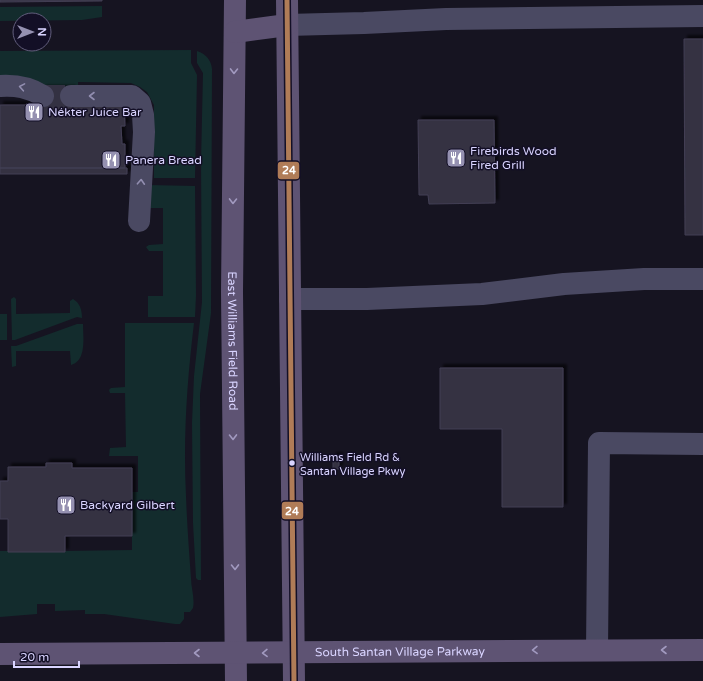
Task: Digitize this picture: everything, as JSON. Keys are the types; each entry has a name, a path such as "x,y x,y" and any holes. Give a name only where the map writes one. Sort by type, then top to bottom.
{"main road":[{"name":"East Williams Field Road","path":"235,0 232,299 236,681"},
{"path":"287,0 294,681"},
{"path":"235,32 287,25"},
{"name":"South Santan Village Parkway","path":"0,654 703,650"}],"lane":[{"path":"287,25 446,19 703,16"},
{"path":"0,86 21,86 43,96"},
{"path":"71,96 132,96 140,103 143,115 144,132 139,220"},
{"path":"290,299 367,299 482,294 564,284 644,279 703,279"},
{"path":"597,650 599,443 703,444"}],"green space":[{"path":"102,6 102,17 82,20 52,20 52,12 12,12 12,21 0,21 0,7"},
{"path":"191,50 191,63 197,75 195,178 154,178 154,105 147,92 140,87 131,83 78,82 78,89 46,89 0,80 0,51 52,52 52,51"},
{"path":"197,51 208,58 212,69 211,313 200,394 201,580 196,578 193,523 192,423 194,376 202,302 201,162 203,73 197,63"},
{"path":"148,185 195,186 195,317 148,317 148,296 163,296 163,251 149,251 146,247 149,245 163,244 163,208 148,208"},
{"path":"14,297 16,299 16,314 70,313 70,301 73,299 80,307 82,318 77,317 12,340 11,299"},
{"path":"0,314 7,314 7,340 0,340"},
{"path":"125,323 194,323 189,366 185,431 187,527 193,608 190,612 184,612 184,619 180,624 104,614 85,614 85,610 55,611 55,604 37,604 37,614 0,617 0,551 65,552 132,550 132,492 138,492 138,456 109,456 110,448 126,447 125,393 110,393 109,390 111,388 125,387"},
{"path":"77,324 83,324 83,348 80,359 76,363 71,365 70,351 16,351 16,366 12,367 11,346 16,346"}],"building":[{"path":"0,0 102,0 102,1 0,2"},
{"path":"684,39 703,39 703,235 685,235"},
{"path":"43,89 72,89 69,100 46,100"},
{"path":"46,100 124,103 125,126 121,126 122,144 125,144 125,168 0,168 0,105 46,105"},
{"name":"Firebirds Wood Fired Grill","path":"418,120 494,120 495,203 429,204 428,195 419,195"},
{"path":"0,168 127,168 127,174 0,174"},
{"path":"440,368 563,368 563,507 502,507 502,429 440,429"},
{"path":"333,456 339,456 339,469 333,469"},
{"name":"Backyard Gilbert","path":"46,463 72,463 72,468 132,468 132,536 65,536 65,552 8,552 8,519 0,519 0,481 8,481 8,467 46,467"}],"tunnel":[{"path":"43,96 71,96"}],"transit line":[{"name":"24","path":"287,0 294,681"}],"place":[{"name":"Nékter Juice Bar","path":"34,112"},
{"name":"Firebirds Wood Fired Grill","path":"456,158"},
{"name":"Panera Bread","path":"111,160"},
{"name":"Williams Field Rd & Santan Village Pkwy","path":"292,463"},
{"name":"Backyard Gilbert","path":"66,505"}]}
